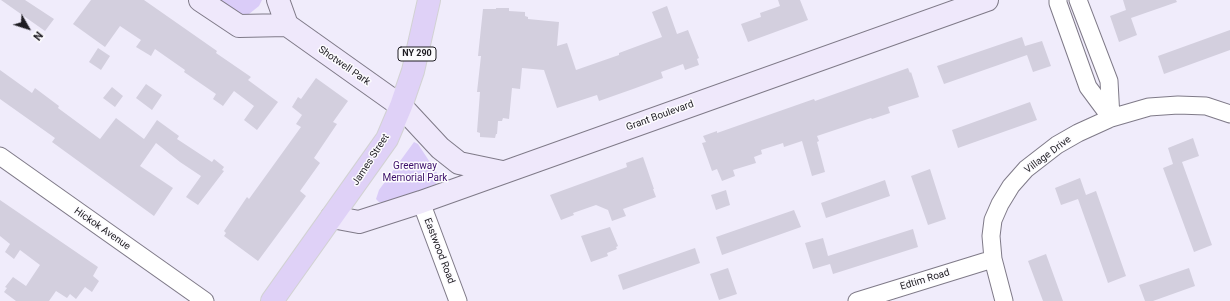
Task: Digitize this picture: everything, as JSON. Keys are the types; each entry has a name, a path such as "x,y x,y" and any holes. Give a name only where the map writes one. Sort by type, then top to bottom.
{"main road":[{"name":"James Street","path":"272,301 387,139 401,106 412,71 429,0"}],"street":[{"path":"200,0 239,26 287,26 278,0"},
{"name":"Grant Boulevard","path":"332,217 359,222 421,202 987,0"},
{"path":"1058,0 1088,87 1111,118"},
{"path":"1078,0 1109,81 1111,118"},
{"name":"Shotwell Park","path":"287,26 401,106 440,148 459,163 502,172"},
{"name":"Village Drive","path":"1004,301 993,259 991,236 993,220 1000,204 1011,186 1026,169 1057,145 1078,134 1111,118 1149,107 1178,105 1206,106 1230,114"},
{"path":"440,148 445,164 445,193"},
{"name":"Hickok Avenue","path":"0,156 205,301"},
{"name":"Eastwood Road","path":"421,202 458,301"},
{"name":"Edtim Road","path":"857,301 993,259"}],"green space":[{"path":"214,0 262,0 259,6 249,14 240,17"},
{"name":"Greenway Memorial Park","path":"414,142 418,144 437,173 436,184 386,203 379,202 376,199 379,190"}],"building":[{"path":"1,0 25,0 54,19 45,31"},
{"path":"91,0 144,0 217,51 216,53 251,77 248,80 278,102 257,130 244,120 254,106 234,91 223,106 213,99 216,94 184,72 185,70 155,49 151,56 136,47 141,40 120,26 105,47 73,24"},
{"path":"778,0 800,0 808,20 748,42 741,24 761,17 760,13 780,6"},
{"path":"1123,0 1176,0 1177,2 1131,18 1137,35 1119,42 1110,16 1126,10"},
{"path":"667,6 677,34 688,30 699,58 697,59 699,65 685,70 683,64 661,72 663,78 599,101 597,95 557,108 544,70 522,68 520,89 512,88 509,119 503,118 502,121 498,121 497,134 495,138 480,137 480,133 477,132 480,92 477,92 481,56 478,56 483,9 509,8 509,11 525,12 525,16 528,17 528,19 559,22 557,46 567,43 576,70 619,55 619,53 662,37 652,12"},
{"path":"1230,30 1230,50 1164,74 1158,56"},
{"path":"1022,37 1025,46 1042,41 1051,66 1033,72 1027,55 944,84 937,66"},
{"path":"98,48 110,56 101,70 89,62"},
{"path":"908,68 910,73 911,72 919,97 888,107 890,113 817,136 819,141 817,142 825,172 812,176 802,141 784,147 783,143 761,150 762,154 754,157 756,163 733,170 735,176 722,181 717,169 712,171 702,143 706,142 703,136 717,131 717,133 814,99 815,101"},
{"path":"0,70 32,93 35,88 59,106 58,108 100,139 116,118 144,139 157,120 179,136 177,139 212,162 214,159 224,167 222,170 224,171 198,205 186,197 201,176 156,143 140,166 173,188 154,216 52,142 55,138 0,99"},
{"path":"316,78 348,101 333,122 337,124 314,158 320,163 300,191 306,196 258,261 224,236 226,233 224,231 247,197 249,199 301,127 296,124 302,115 292,107 298,97 301,99"},
{"path":"146,84 162,95 152,110 136,98"},
{"path":"112,87 123,96 115,107 103,98"},
{"path":"1030,102 1037,120 958,148 952,130"},
{"path":"1193,138 1199,156 1182,162 1212,245 1194,252 1163,168 1173,164 1168,148"},
{"path":"643,157 656,197 623,209 626,216 612,221 608,210 596,205 573,213 574,215 561,220 550,195 627,167 626,163"},
{"path":"930,169 946,219 928,225 911,176"},
{"path":"1080,178 1086,195 1096,191 1126,276 1108,283 1078,199 1061,205 1055,188"},
{"path":"885,180 890,196 826,218 821,203"},
{"path":"726,190 730,205 716,210 711,195"},
{"path":"0,200 98,267 93,276 99,281 92,292 85,287 76,299 70,294 67,298 56,291 49,301 16,301 4,292 7,288 5,287 13,277 26,286 40,265 20,250 14,259 5,252 10,244 0,236"},
{"path":"794,210 801,227 722,255 716,237"},
{"path":"610,227 618,246 616,247 617,249 607,253 608,256 591,262 581,236"},
{"path":"913,229 918,247 833,274 830,264 813,269 805,243 823,238 828,256"},
{"path":"695,248 700,263 623,290 618,275"},
{"path":"1046,254 1063,301 1043,301 1028,261"},
{"path":"728,268 737,294 719,300 710,274"},
{"path":"1189,268 1195,286 1153,301 1145,301 1139,285"}]}
